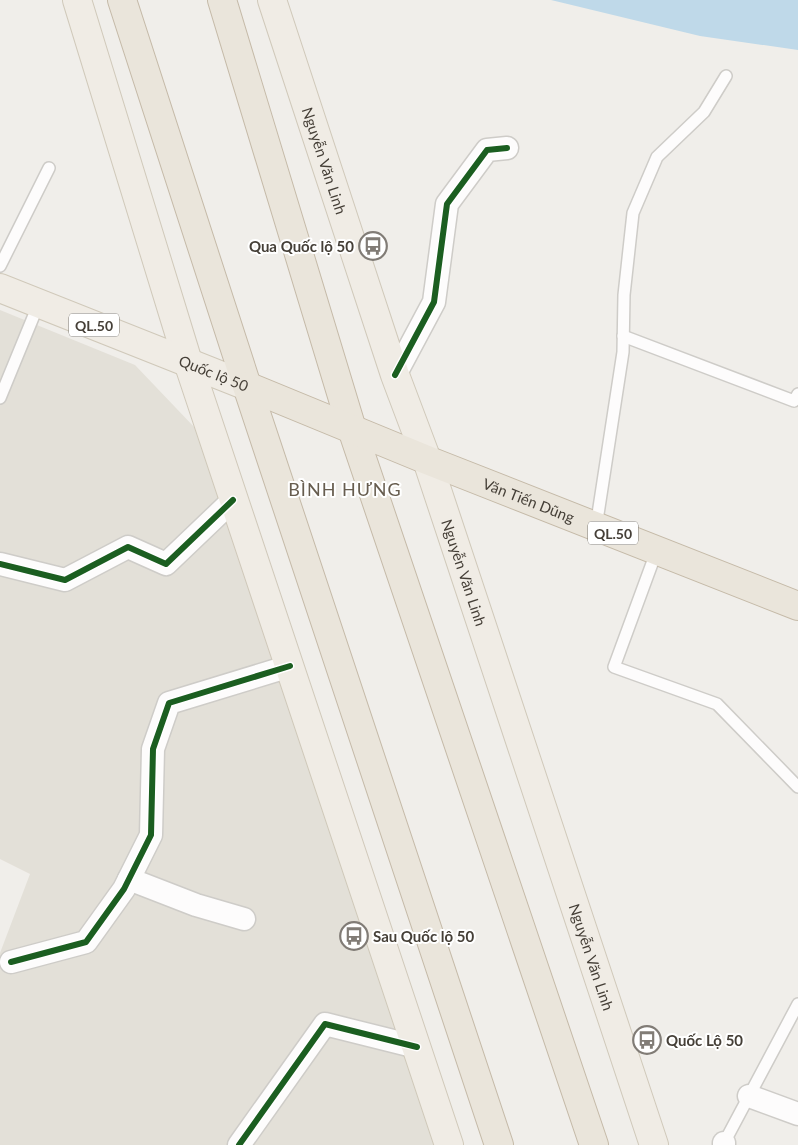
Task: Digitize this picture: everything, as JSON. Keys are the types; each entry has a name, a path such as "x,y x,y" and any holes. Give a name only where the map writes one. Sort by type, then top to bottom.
{"highway":[{"path":"122,0 247,386 499,1145"},
{"path":"222,0 352,429 594,1145"},
{"name":"Quốc lộ 50","path":"247,386 427,460"},
{"name":"Văn Tiến Dũng","path":"427,460 798,606"}],"main road":[{"path":"77,0 188,362 449,1145"},
{"name":"Nguyễn Văn Linh","path":"272,0 395,376 427,460 654,1145"},
{"name":"Quốc lộ 50","path":"0,288 247,386"}],"street":[{"path":"395,376 434,302 447,204 487,150 507,148"},
{"path":"0,564 65,580 128,547 166,564 233,500"},
{"path":"11,962 86,942 129,879 151,835 153,749 169,703 290,666"},
{"path":"129,879 196,905 244,919"},
{"path":"239,1145 325,1024 417,1047"},
{"path":"749,1096 798,1114"}],"lane":[{"path":"596,527 623,352 624,295 633,213 657,157 704,112 726,76"},
{"path":"0,266 49,168"},
{"path":"0,398 39,303"},
{"path":"623,336 794,401 798,394"},
{"path":"657,550 614,667 717,704 798,788"},
{"path":"724,1144 798,1004"}],"shaded area":[{"path":"0,310 135,365 196,429 435,1145 0,1145 0,953 30,874 0,859"}],"water":[{"path":"551,0 798,0 798,50 700,36"}],"cycle path":[{"path":"395,375 434,302 447,204 487,150 507,148"},
{"path":"0,564 65,580 128,547 166,564 233,500"},
{"path":"11,962 86,942 124,889 151,835 153,749 169,703 290,666"},
{"path":"239,1145 325,1024 417,1047"}],"place":[{"name":"Qua Quốc lộ 50","path":"373,246"},
{"name":"Sau Quốc lộ 50","path":"354,936"},
{"name":"Quốc Lộ 50","path":"647,1040"}],"district":[{"name":"BÌNH HƯNG","path":"345,489"}]}
